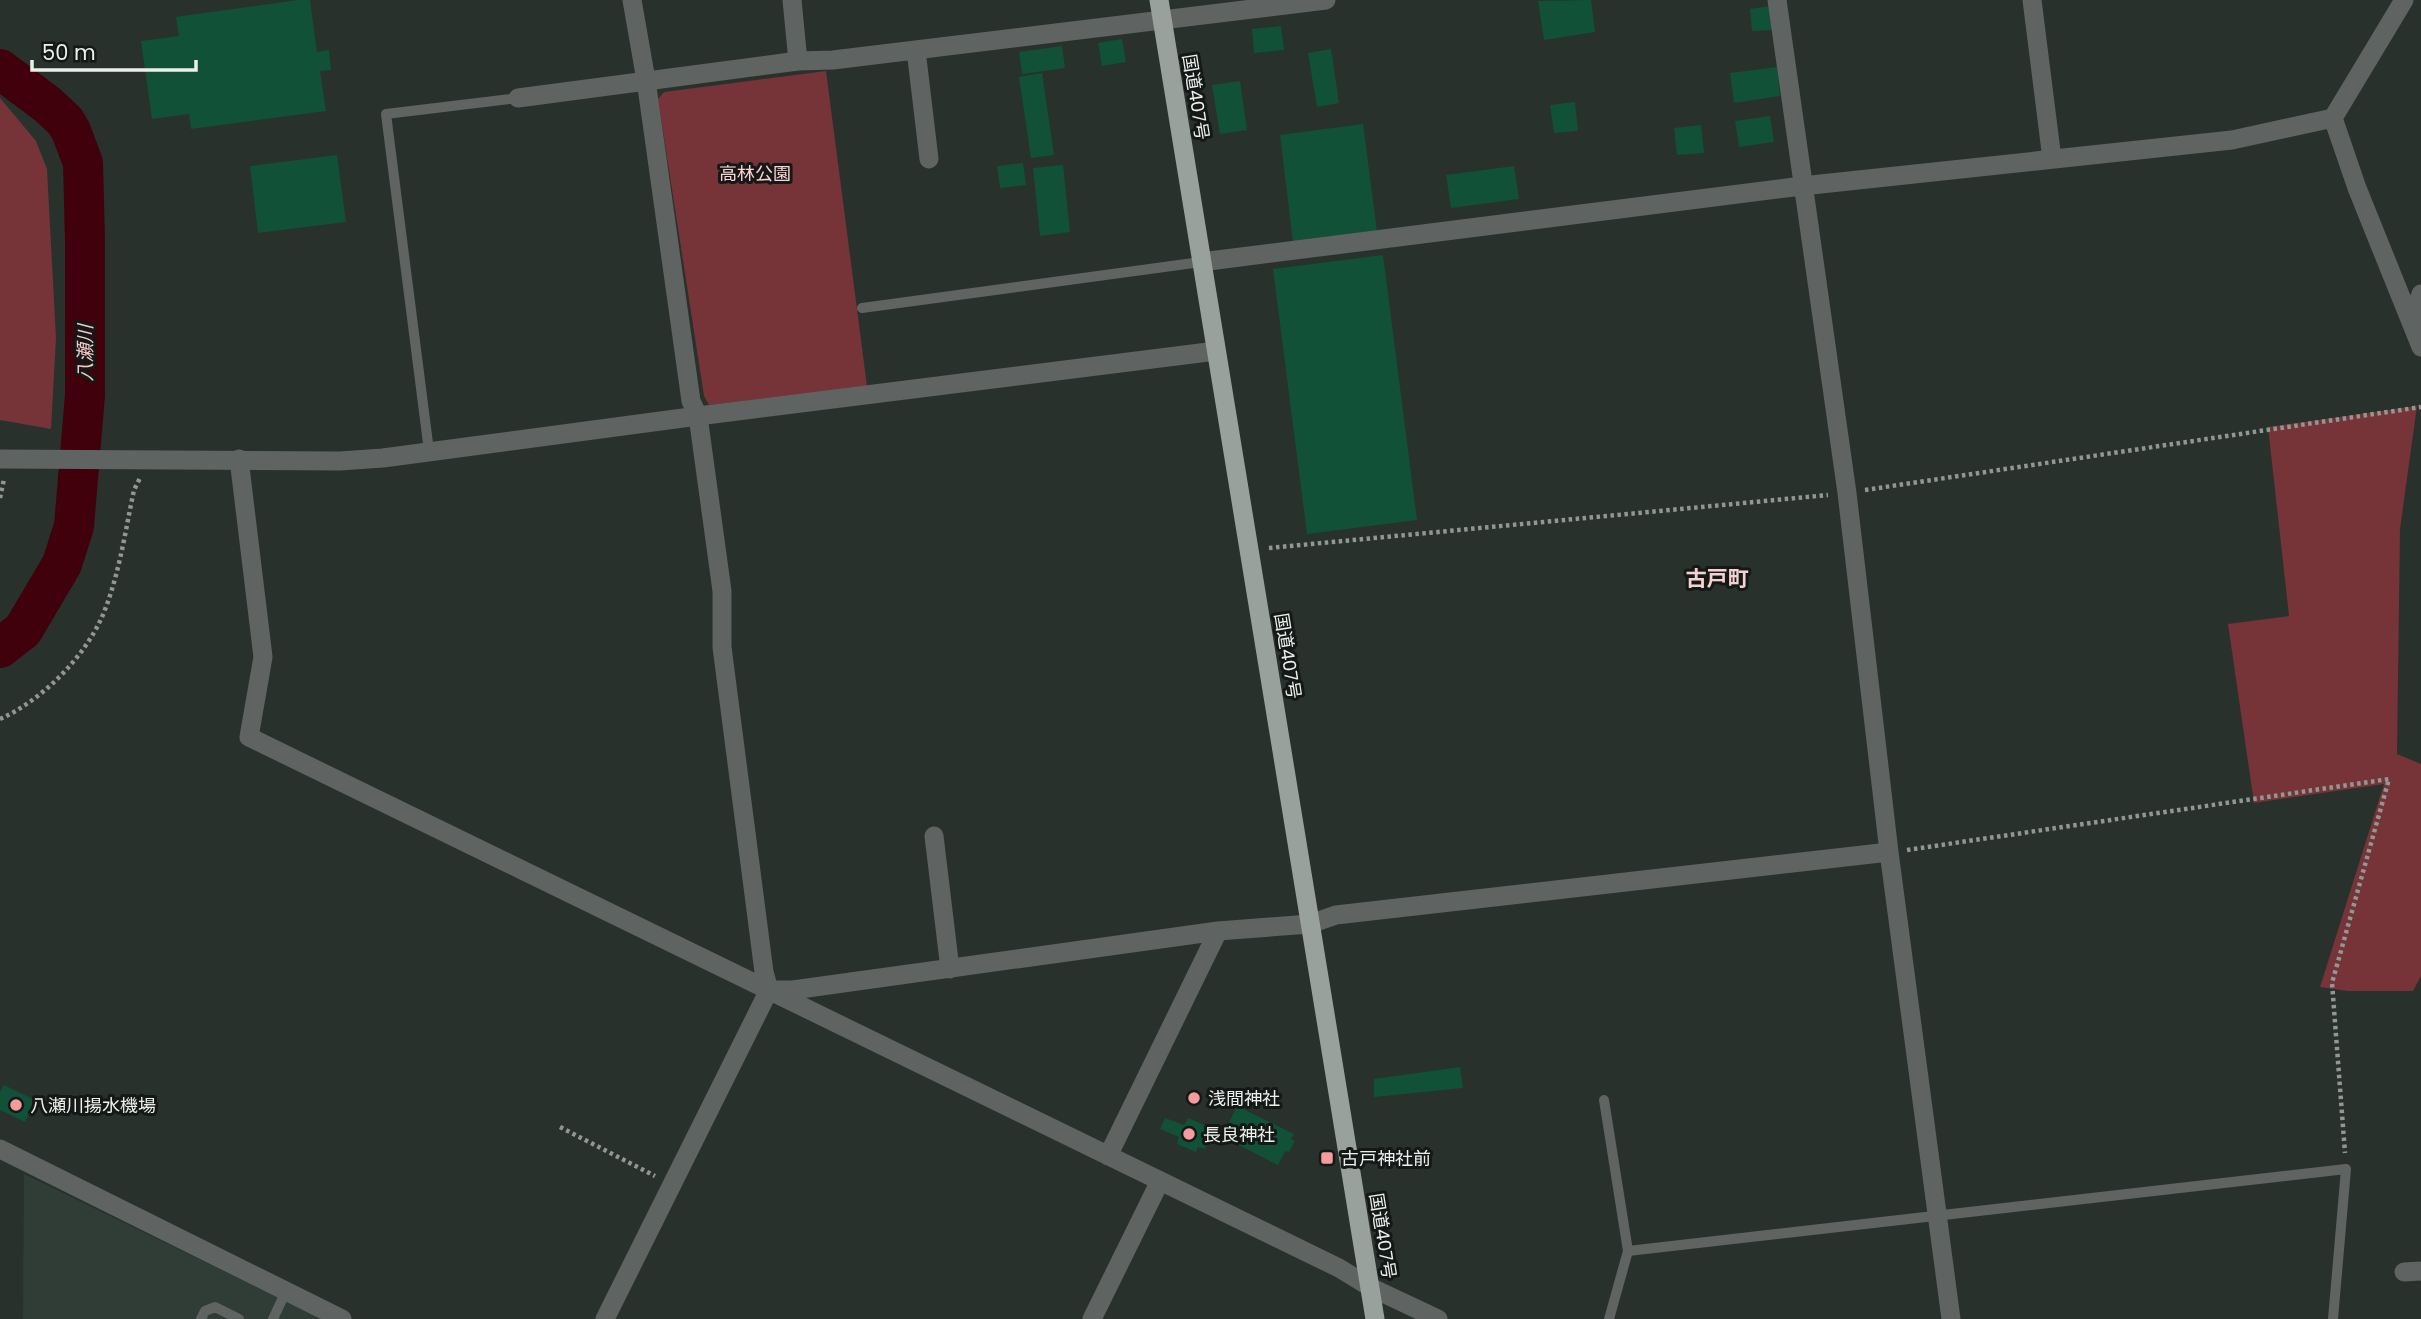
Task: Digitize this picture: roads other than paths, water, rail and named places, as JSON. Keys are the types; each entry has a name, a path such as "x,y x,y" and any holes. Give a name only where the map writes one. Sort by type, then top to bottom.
{"highway":[{"name":"国道407号","path":"1160,10 1375,1319"}],"street":[{"path":"605,1319 769,990 764,972 722,647 722,591 698,416 691,401 646,80 632,0"},
{"path":"792,0 798,61"},
{"path":"518,99 798,61 833,60 916,50 1160,10 1326,0"},
{"path":"1777,0 1847,493 1889,852 1951,1319"},
{"path":"2032,0 2052,159"},
{"path":"1202,262 1802,187 2232,139 2333,118 2404,0"},
{"path":"916,50 929,159"},
{"path":"2333,118 2357,188 2421,347"},
{"path":"2412,322 2421,294"},
{"path":"2,467 41,459 340,461 383,458 1216,351"},
{"path":"239,459 263,657 249,737 1339,1268 1370,1287 1438,1319"},
{"path":"934,836 950,969"},
{"path":"769,990 793,990 1218,931 1310,924 1336,915 1889,852"},
{"path":"1108,1156 1218,931"},
{"path":"0,1149 342,1319"},
{"path":"1092,1319 1160,1181"}],"lane":[{"path":"429,451 386,114 518,99"},
{"path":"862,308 1202,262"},
{"path":"1604,1100 1628,1251 1609,1319"},
{"path":"1628,1251 2346,1168 2333,1319"},
{"path":"273,1319 286,1291"},
{"path":"201,1319 205,1311 215,1307 239,1319"}],"waterway":[{"name":"八瀬川","path":"0,69 48,105 65,121 71,131 83,163 85,241 85,395 74,526 62,564 23,630 0,648"}],"place":[{"name":"浅間神社","path":"1194,1098"},
{"name":"八瀬川揚水機場","path":"16,1105"},
{"name":"長良神社","path":"1189,1134"},
{"name":"古戸神社前","path":"1327,1158"}],"district":[{"name":"古戸町","path":"1717,578"}],"park label":[{"name":"高林公園","path":"755,173"}]}
